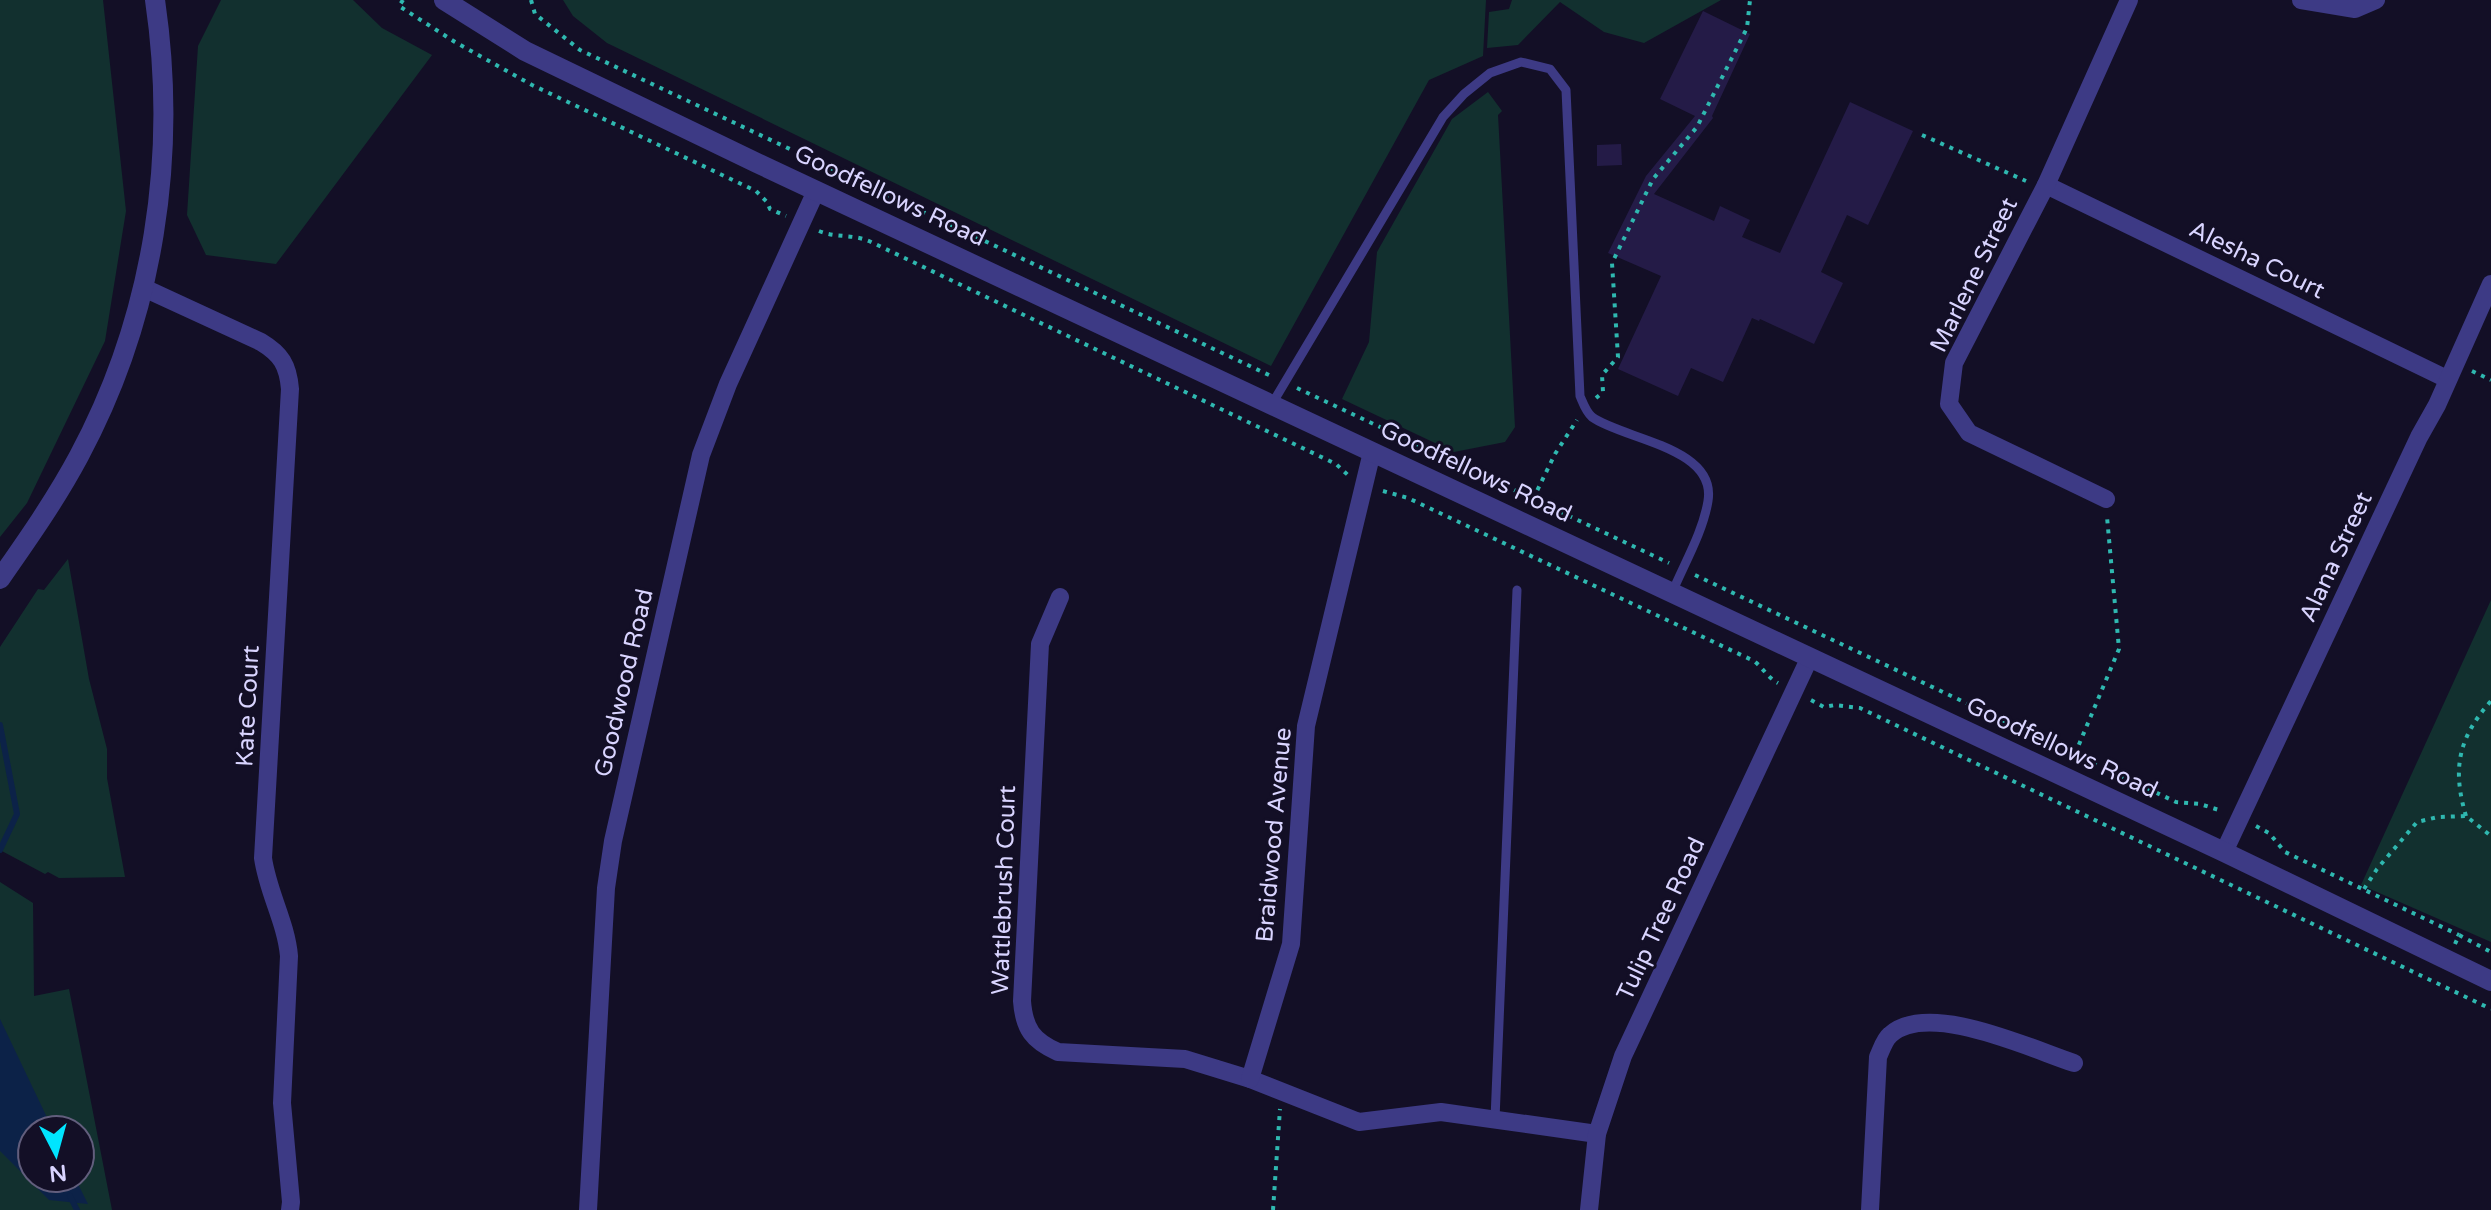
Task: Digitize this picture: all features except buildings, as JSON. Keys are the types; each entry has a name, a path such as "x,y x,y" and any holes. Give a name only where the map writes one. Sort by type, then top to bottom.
{"street":[{"path":"0,579 42,519 80,454 119,370 144,288 158,220 164,143 161,42 155,0"},
{"name":"Goodfellows Road","path":"444,0 471,6 525,51 816,191 2224,852 2491,981"},
{"name":"Marlene Street","path":"2106,499 1969,433 1949,404 1954,363 2046,185 2129,0"},
{"path":"2301,0 2355,9 2376,0"},
{"name":"Alesha Court","path":"2046,185 2447,379"},
{"name":"Goodwood Road","path":"588,1210 606,888 613,841 701,455 728,384 816,191"},
{"name":"Alana Street","path":"2224,852 2491,284"},
{"name":"Kate Court","path":"144,288 261,342 276,351 288,369 289,405 263,858 266,882 287,940 289,956 282,1103 290,1210"},
{"name":"Braidwood Avenue","path":"1250,1079 1291,944 1306,726 1372,452"},
{"name":"Wattlebrush Court","path":"1060,597 1040,644 1022,1001 1023,1017 1029,1032 1041,1045 1058,1052 1172,1057 1250,1079 1359,1122 1441,1112 1597,1134"},
{"name":"Tulip Tree Road","path":"1589,1210 1597,1134 1623,1056 1809,659"},
{"path":"1870,1210 1878,1057 1889,1036 1912,1024 1940,1022 1976,1028 2074,1063"}],"lane":[{"path":"1272,404 1443,117 1464,94 1490,73 1521,62 1550,69 1566,90 1580,396 1593,417 1660,445 1699,468 1708,482 1708,501 1672,593"},
{"path":"1495,1119 1517,590"}],"path":[{"path":"403,0 399,6 455,42 532,85 756,191 770,209 835,237 849,235 869,241 1336,464 1345,474 1393,495 1408,498 1754,661 1767,677 1824,707 1860,708 2491,1009"},
{"path":"531,0 535,14 580,50 2176,802 2200,804 2240,818 2269,833 2285,852 2459,935"},
{"path":"1533,499 1555,454 1585,408 1603,392 1602,375 1618,357 1612,263 1653,179 1697,127 1747,28 1750,0"},
{"path":"1922,135 2021,180 2046,185"},
{"path":"2075,754 2119,649 2106,499"},
{"path":"2491,701 2475,721 2461,753 2459,787 2466,816 2491,836"},
{"path":"2364,889 2417,822 2438,817 2466,816"},
{"path":"1273,1210 1281,1090"}],"green space":[{"path":"0,0 103,0 126,211 105,341 27,503 0,537"},
{"path":"221,0 353,0 382,28 432,55 276,264 206,255 187,215 198,46"},
{"path":"563,0 1486,0 1483,56 1429,80 1271,366 607,43 573,16"},
{"path":"1512,0 1721,0 1644,43 1604,32 1560,2 1518,45 1487,48 1489,12 1509,9"},
{"path":"1488,92 1502,111 1498,115 1515,427 1505,442 1454,452 1342,399 1369,342 1377,252 1452,119"},
{"path":"68,559 89,679 107,749 107,778 125,877 59,878 0,850 0,647 38,589 44,590"},
{"path":"2491,600 2491,942 2361,885"},
{"path":"0,882 33,903 34,996 69,989 93,1114 16,1114 16,1194 96,1194 96,1128 112,1210 0,1210"}],"water":[{"path":"0,1019 45,1114 16,1114 16,1167 0,1151"},
{"path":"43,1194 83,1194 88,1204 49,1200"}],"waterway":[{"path":"0,725 17,814 0,850"},
{"path":"70,1196 77,1210"}]}
